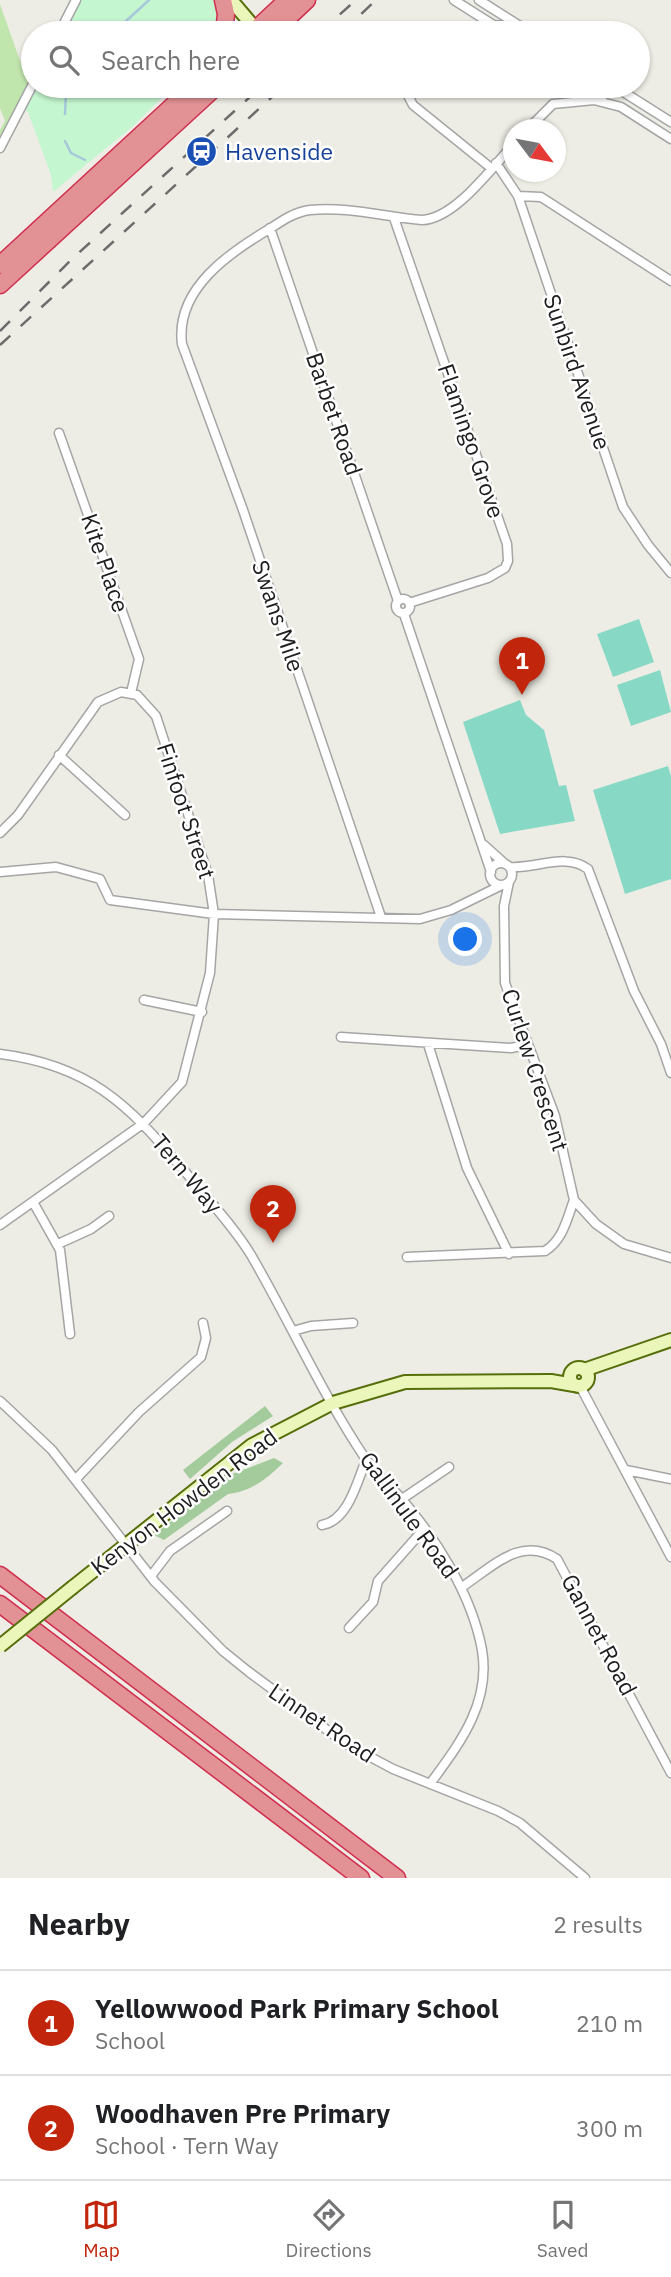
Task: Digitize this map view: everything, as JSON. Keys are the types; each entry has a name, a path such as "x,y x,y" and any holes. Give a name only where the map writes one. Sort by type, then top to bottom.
{"highway":[{"path":"223,0 225,21"},
{"path":"266,21 287,0"},
{"path":"285,21 307,0"},
{"path":"0,265 180,98"},
{"path":"0,285 203,98"},
{"path":"0,1575 397,1878"},
{"path":"0,1604 361,1878"}],"street":[{"path":"65,21 76,0"},
{"path":"231,0 247,21"},
{"path":"454,0 488,21"},
{"path":"478,0 512,21"},
{"path":"0,148 26,98"},
{"name":"Sunbird Avenue","path":"409,98 413,105 493,166 518,196 624,507 648,545 671,573"},
{"path":"633,98 671,122"},
{"path":"537,119 559,102 603,101 621,107 671,139"},
{"path":"270,228 297,213 310,210 394,218 438,217 455,206 503,155"},
{"path":"518,196 541,197 671,281"},
{"name":"Flamingo Grove","path":"394,218 507,544 508,557 505,568 488,578 409,603"},
{"name":"Swans Mile","path":"270,228 239,246 198,288 184,315 182,344 243,510 381,917"},
{"name":"Barbet Road","path":"270,228 398,601"},
{"name":"Kite Place","path":"59,433 139,659 131,693"},
{"path":"404,614 409,610 409,603 405,600 398,601 397,610 404,614 491,872 501,883"},
{"path":"0,833 18,815 103,698 121,692 131,693"},
{"name":"Finfoot Street","path":"0,1225 144,1123 182,1082 202,1012 213,949 214,914 208,875 156,716 143,699 131,693"},
{"path":"59,755 125,815"},
{"path":"482,843 507,865"},
{"path":"0,872 65,869 100,879 110,900 214,914 434,917 481,896 527,868 568,860 588,869 671,1073"},
{"path":"491,872 497,864 527,868"},
{"path":"501,883 507,865"},
{"name":"Curlew Crescent","path":"501,883 504,906"},
{"name":"Curlew Crescent","path":"501,883 505,983 526,1045 555,1116 574,1200"},
{"path":"144,1000 202,1012"},
{"path":"341,1037 511,1048 526,1045"},
{"path":"428,1044 467,1168 509,1254"},
{"name":"Tern Way","path":"0,1054 38,1060 72,1071 108,1091 144,1123 235,1232 333,1403"},
{"path":"407,1257 535,1253 551,1247 562,1231 574,1200 596,1224 624,1244 671,1258"},
{"path":"33,1202 58,1244 63,1262 70,1334"},
{"path":"58,1244 91,1229 109,1216"},
{"path":"77,1478 139,1412 201,1357 206,1338 203,1322"},
{"path":"293,1331 311,1326 354,1323"},
{"path":"671,1340 601,1366 580,1380 671,1557"},
{"name":"Kenyon Howden Road","path":"0,1646 252,1446 333,1403 405,1382 580,1380"},
{"path":"0,1401 35,1431 77,1478 127,1545"},
{"name":"Gallinule Road","path":"333,1403 366,1460 402,1499 461,1587 482,1652 483,1679 479,1704 471,1725 430,1784"},
{"path":"322,1525 332,1524 341,1516 366,1460"},
{"path":"402,1499 449,1467"},
{"path":"626,1470 671,1479"},
{"path":"150,1576 170,1551 227,1511"},
{"path":"349,1628 373,1602 378,1581 424,1529"},
{"name":"Linnet Road","path":"127,1545 150,1576 197,1626 249,1672 346,1744 520,1823 585,1878"},
{"name":"Gannet Road","path":"461,1587 517,1550 537,1549 557,1559 671,1773"}],"green space":[{"path":"76,0 223,0 226,15 222,21 65,21"},
{"path":"0,4 21,64 21,98 25,98 0,148 0,130 5,121 0,108"},
{"path":"26,98 162,98 133,126 53,192 51,175 28,112 21,107"},
{"path":"639,619 654,662 613,677 597,634"},
{"path":"660,670 671,712 631,726 617,685"},
{"path":"520,700 526,715 544,730 559,786 566,785 575,821 500,834 463,722"},
{"path":"668,766 671,776 671,879 625,894 593,790"},
{"path":"265,1406 273,1416 232,1442 190,1479 183,1470"},
{"path":"274,1458 283,1463 258,1484 244,1491 228,1494 164,1540 154,1535 227,1476"}],"waterway":[{"path":"126,21 149,0"},
{"path":"65,114 66,98"},
{"path":"65,141 71,153 85,160"}],"railway":[{"path":"332,21 356,0"},
{"path":"354,21 376,0"},
{"path":"0,331 72,259 249,98"},
{"path":"0,345 271,98"}],"place":[{"name":"Havenside","path":"202,152"},
{"name":"Yellowwood Park Primary School","path":"522,695"},
{"name":"Woodhaven Pre Primary","path":"273,1243"}]}
